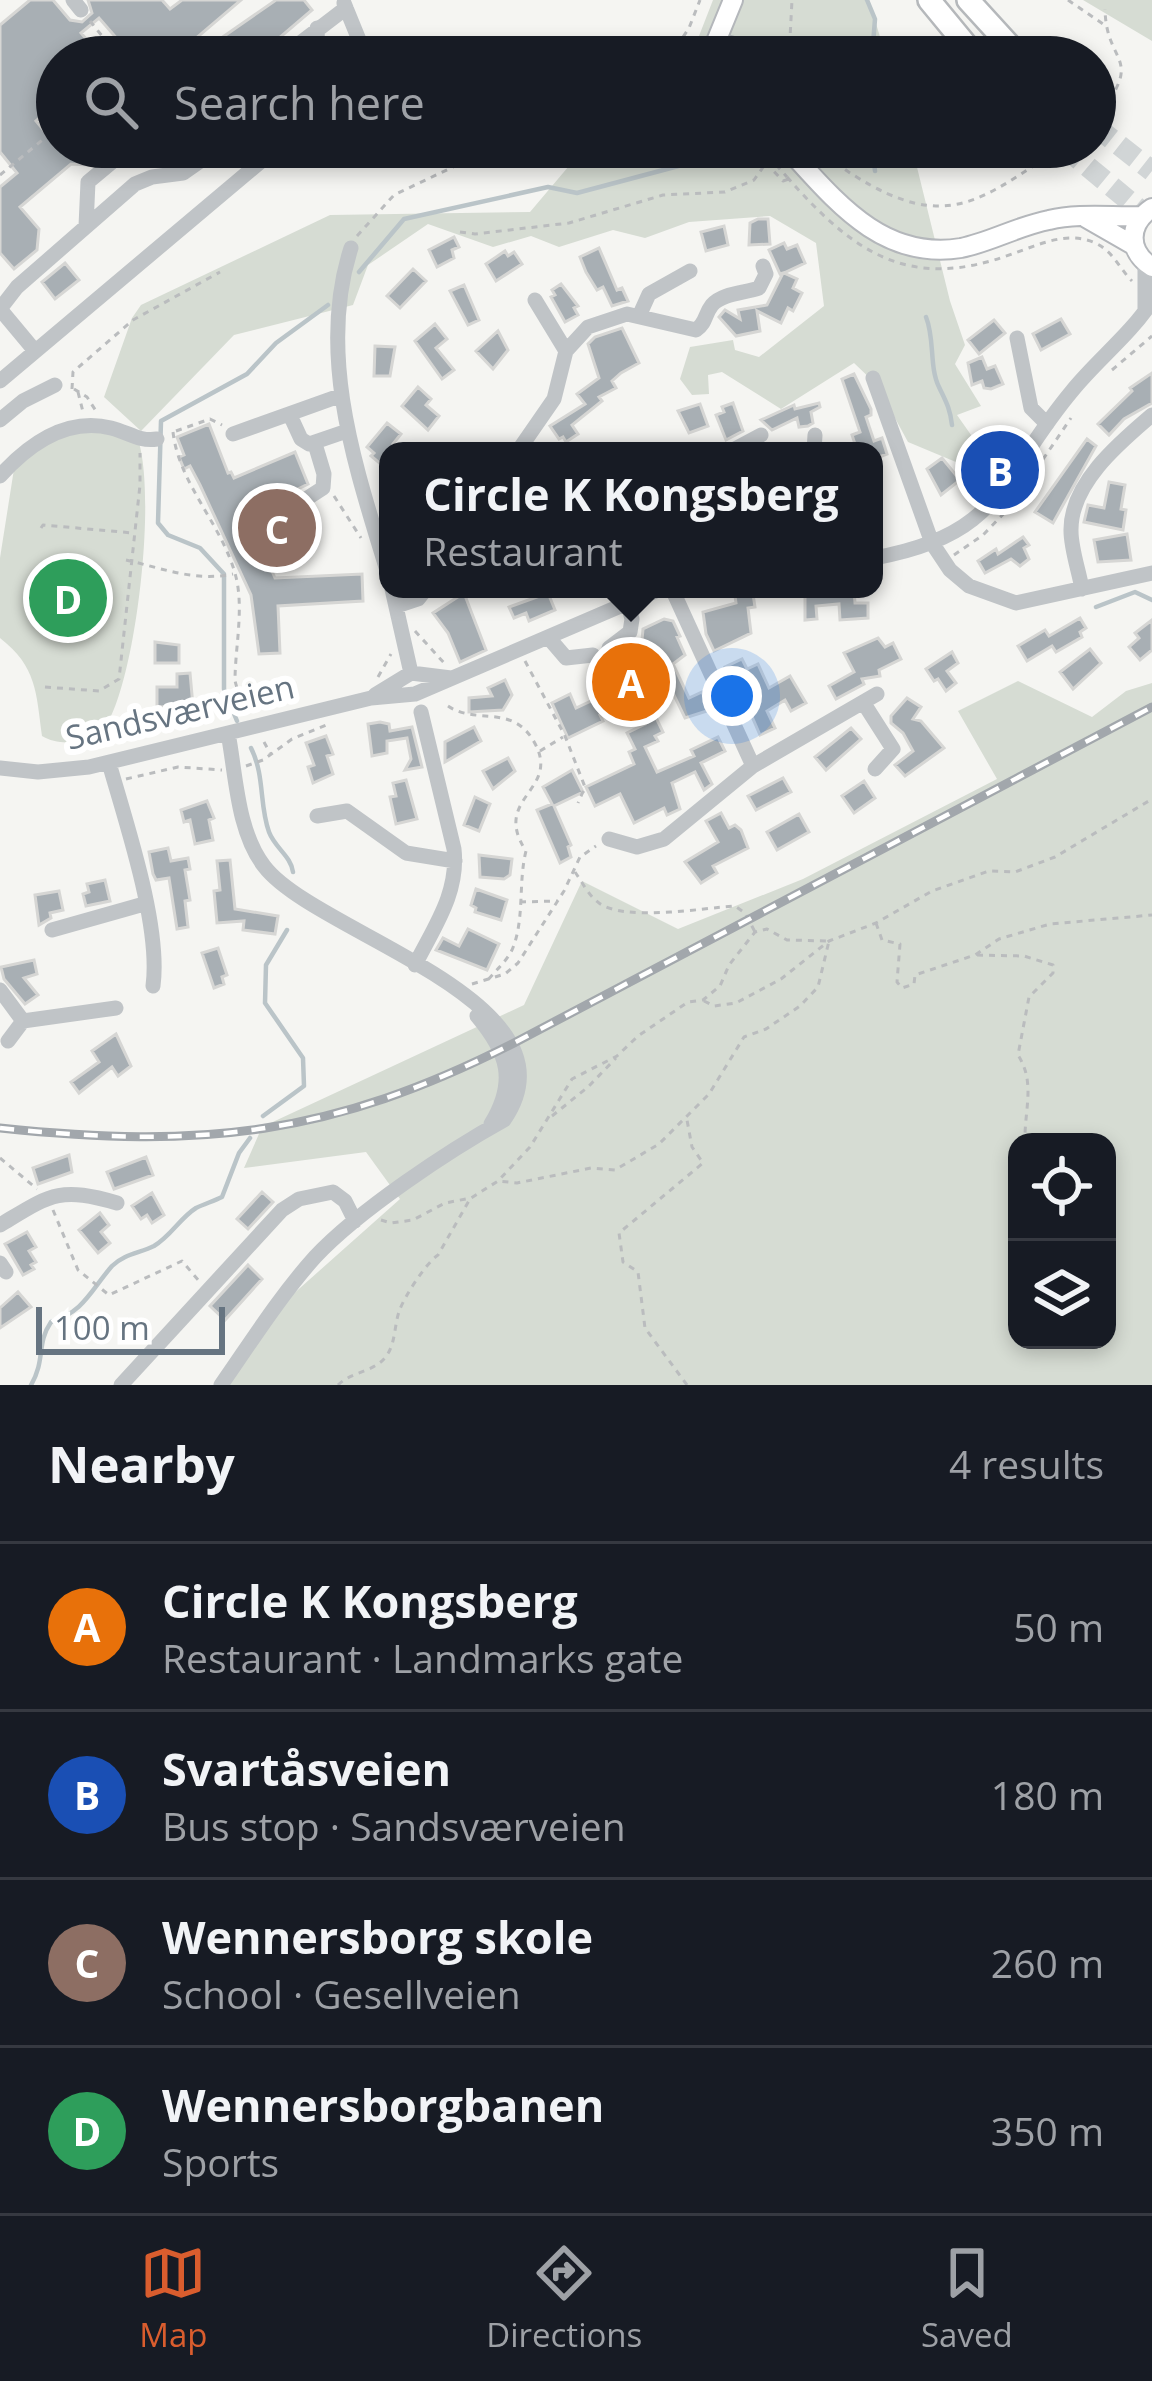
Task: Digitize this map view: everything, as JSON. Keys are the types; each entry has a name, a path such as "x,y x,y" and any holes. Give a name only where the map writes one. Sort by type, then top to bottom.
{"highway":[{"path":"928,0 958,36"},
{"path":"968,0 1001,36"}],"main road":[{"path":"732,36 733,0"},
{"path":"791,168 794,175 865,226 916,248 960,248 1048,220 1146,212"},
{"path":"1133,244 1134,229 1146,212"},
{"path":"1087,218 1133,244 1149,265"}],"street":[{"path":"307,36 344,4 355,35"},
{"path":"317,28 318,36"},
{"path":"86,226 88,182 105,168"},
{"path":"35,351 0,309 17,287 142,180 190,168"},
{"path":"0,381 253,168"},
{"path":"351,248 341,295 342,395 347,431 379,543"},
{"path":"883,556 932,543 986,511 1088,372 1132,330 1148,306 1149,265"},
{"path":"524,442 554,400 566,351 579,335 604,319 640,314 696,330 714,303 759,288 766,274 763,266"},
{"path":"640,314 649,294 690,272"},
{"path":"535,300 566,351"},
{"path":"1017,338 1031,408 1047,424"},
{"path":"873,378 932,543 950,570 982,593 1016,603 1152,573"},
{"path":"0,420 23,401 68,388"},
{"path":"233,434 342,395"},
{"path":"1082,589 1070,534 1075,507 1094,473 1152,415"},
{"path":"290,416 301,440 315,444 347,431"},
{"path":"0,476 38,442 64,430 106,427 139,439 166,435"},
{"path":"749,442 761,436"},
{"path":"260,517 314,495 325,482 315,444"},
{"path":"394,598 412,682"},
{"name":"Sandsværveien","path":"0,768 50,771 109,763 228,734 372,690 451,678 636,598"},
{"path":"675,598 753,766"},
{"path":"548,637 566,658 601,651 630,632 627,601"},
{"path":"609,839 637,847 664,839 753,766 870,698 893,748 874,769"},
{"path":"421,712 455,861 449,897 423,969"},
{"path":"221,1385 313,1260 355,1221 504,1120 519,1090 518,1070 493,1019 459,988 300,899 264,867 248,833 228,734"},
{"path":"109,763 155,950 153,986"},
{"path":"317,816 347,812 406,853 455,861"},
{"path":"52,930 144,904"},
{"path":"423,969 479,1018 506,1065 506,1096 487,1130"},
{"path":"0,990 23,1021"},
{"path":"8,1041 23,1021 116,1008"},
{"path":"121,1385 282,1210 299,1198 333,1192 345,1201 355,1221"},
{"path":"0,1225 47,1197 80,1193 117,1203"}],"path":[{"path":"684,36 700,0"},
{"path":"790,36 792,0"},
{"path":"1068,0 1108,27"},
{"path":"77,5 102,36"},
{"path":"1106,9 1111,36"},
{"path":"1116,51 1123,72 1116,91"},
{"path":"0,175 36,145"},
{"path":"351,248 368,219 394,195 451,168"},
{"path":"460,232 569,223 662,195 724,192 754,180 762,168"},
{"path":"770,168 783,182 794,175 786,168"},
{"path":"845,168 894,196 948,208 1029,168"},
{"path":"86,426 68,388 73,372 133,320 220,272"},
{"path":"1109,372 1152,336"},
{"path":"68,388 106,427"},
{"path":"951,558 1001,518 1074,413"},
{"path":"233,434 211,419 166,435 233,574 238,695 254,706 291,703"},
{"path":"45,687 99,691 119,679 135,534 139,439"},
{"path":"325,482 368,547"},
{"path":"41,529 43,525 135,534"},
{"path":"129,560 171,573 233,574"},
{"path":"411,626 443,661 451,678"},
{"path":"372,690 393,648"},
{"path":"525,659 565,736 585,788 578,802"},
{"path":"448,706 464,714 502,715 531,737 538,752 540,778 519,803 513,819 526,851 513,947 488,981"},
{"path":"246,766 292,739 333,723"},
{"path":"538,752 565,736"},
{"path":"264,742 271,754"},
{"path":"115,784 178,767 224,770"},
{"path":"703,1000 714,1006 736,1003 781,979 829,941 876,923 932,891 988,871 1015,872 1055,857 1152,800"},
{"path":"459,988 505,974 518,963 559,901 582,854 609,839"},
{"path":"574,870 594,899 606,907 668,911 735,906 755,932"},
{"path":"518,902 559,901"},
{"path":"876,923 882,940 900,944 897,982 902,988 914,984 916,975 975,955 999,939 1050,924 1152,915"},
{"path":"372,1209 384,1222 403,1222 446,1203 471,1198 498,1181 551,1117 617,1056 664,1016 688,1002 703,1000 720,986 729,965 755,932 767,929 787,940 829,941"},
{"path":"498,1181 517,1183 591,1168 615,1170 659,1144 710,1094 744,1037 766,1030 818,987 829,941"},
{"path":"975,955 1024,956 1053,965 1053,973 1030,997 1018,1055 1026,1067 1030,1090 1024,1133"},
{"path":"551,1117 554,1104 572,1079 617,1056"},
{"path":"687,1118 692,1147 703,1163 619,1233 623,1262 638,1272 645,1328 687,1385"},
{"path":"0,1158 47,1197 78,1270 109,1295 182,1261 207,1292"},
{"path":"338,1385 380,1364 391,1350 401,1304 438,1255 471,1198"}],"shaded area":[{"path":"713,0 869,0 880,36 699,36"},
{"path":"1083,0 1152,0 1152,41"},
{"path":"567,168 917,168 965,345 955,364 981,406 957,415 976,442 1002,457 975,470 908,442 877,385 854,363 781,409 722,372 708,375 709,394 692,395 680,379 690,347 733,340 735,350 759,357 824,306 816,243 770,216 689,222 645,238 613,230 559,247 531,236 493,247 428,224 368,265 353,305 234,335 141,431 104,397 141,305 330,215 530,212"},
{"path":"75,422 135,431 142,456 145,532 136,621 118,697 102,729 87,739 68,742 42,736 28,670 0,638 0,558 14,469"},
{"path":"1018,681 1092,717 1126,691 1152,683 1152,1385 224,1385 282,1304 400,1199 366,1152 244,1168 262,1127 524,1005 582,881 678,929 803,879 997,779 958,711"}],"building":[{"path":"30,0 53,0 70,20 82,22 92,13 88,0 162,0 170,9 182,0 241,0 199,36 115,36 99,18 81,33 84,36 36,36 36,168 66,168 20,207 39,229 37,250 14,269 0,253 0,187 17,173 0,152 0,25"},
{"path":"276,0 304,0 312,10 282,36 224,36"},
{"path":"768,219 770,244 749,245 750,223"},
{"path":"724,226 728,245 706,251 701,232"},
{"path":"454,237 459,247 452,250 454,258 437,267 429,250"},
{"path":"784,243 787,249 797,245 805,263 784,273 797,279 793,288 802,293 793,311 788,308 781,323 757,311 760,331 736,336 719,317 725,310 740,319 738,310 767,305 783,273 769,250"},
{"path":"599,248 617,290 622,288 628,301 612,306 603,287 597,290 586,272 580,257"},
{"path":"505,251 508,256 514,252 522,264 496,281 486,264"},
{"path":"65,263 79,280 55,299 42,282"},
{"path":"413,269 426,281 400,308 387,296"},
{"path":"561,284 578,306 574,308 578,315 565,322 551,297"},
{"path":"464,285 479,320 468,325 450,291"},
{"path":"1061,319 1070,334 1041,350 1033,334"},
{"path":"994,320 1005,333 979,354 968,340"},
{"path":"435,324 447,339 436,348 454,370 442,379 415,341"},
{"path":"622,328 639,363 612,381 616,388 599,397 602,401 572,425 578,434 566,442 559,439 550,426 585,404 577,394 599,378 588,344"},
{"path":"498,331 508,350 493,369 476,351"},
{"path":"375,346 395,347 390,376 374,376"},
{"path":"982,357 987,369 995,366 1003,384 991,389 984,388 982,381 972,385 968,363"},
{"path":"1152,373 1152,403 1124,419 1109,435 1098,424 1130,388"},
{"path":"854,374 871,409 866,417 874,441 882,438 887,454 883,456 883,442 854,442 852,435 860,432 842,379"},
{"path":"418,387 431,399 426,405 439,416 428,430 402,406"},
{"path":"733,403 743,431 726,440 716,415"},
{"path":"819,403 808,426 799,427 797,418 772,430 761,420 794,405 795,409"},
{"path":"700,404 708,426 689,433 678,411"},
{"path":"387,423 401,434 395,442 379,442 379,463 367,447"},
{"path":"209,424 234,478 295,452 308,484 247,514 275,578 362,574 363,601 278,606 280,653 259,654 251,595 200,485 179,457 184,455 177,437"},
{"path":"1087,439 1096,446 1053,523 1035,512"},
{"path":"942,458 960,480 941,495 927,469"},
{"path":"1109,482 1125,485 1123,530 1084,522 1088,505 1104,508"},
{"path":"1127,534 1131,560 1098,562 1094,540"},
{"path":"1023,537 1029,545 1024,548 1029,559 1020,566 1011,559 985,573 978,561"},
{"path":"456,598 466,598 486,650 460,662 433,613"},
{"path":"550,598 555,610 529,621 526,613 514,618 509,607"},
{"path":"735,598 754,598 755,607 748,608 751,633 714,651 703,612 736,603"},
{"path":"805,598 855,598 855,603 868,603 868,618 840,620 839,604 816,606 817,619 805,620"},
{"path":"1080,618 1086,628 1080,632 1082,637 1056,652 1052,646 1027,661 1018,646 1045,630 1049,636"},
{"path":"664,619 673,621 680,636 685,655 673,664 689,698 702,692 710,710 685,718 664,685 645,695 663,732 655,736 658,741 645,747 657,772 694,756 691,750 718,737 725,751 701,763 712,784 704,790 695,772 672,783 680,809 667,815 664,808 634,823 620,794 595,806 586,787 634,764 629,752 635,749 627,733 645,724 633,700 600,715 603,721 568,738 552,703 570,694 576,708 610,692 598,666 604,659 613,659 618,671 649,656 643,629"},
{"path":"1152,620 1152,650 1140,660 1129,647 1139,638 1135,633"},
{"path":"878,638 885,647 893,643 901,659 836,699 829,686 854,672 844,653"},
{"path":"155,642 179,645 179,663 155,663"},
{"path":"1090,649 1101,663 1073,689 1060,672"},
{"path":"952,652 958,663 947,671 956,683 946,691 926,669"},
{"path":"742,659 747,669 758,664 769,688 790,676 806,703 791,711 785,700 767,711 775,728 760,735 737,682 725,667"},
{"path":"190,673 193,706 157,707 157,687 177,687 177,674"},
{"path":"505,680 512,695 503,710 469,712 469,698 492,696 488,688"},
{"path":"907,698 921,707 913,719 921,721 944,748 905,776 895,765 913,751 891,723 891,716"},
{"path":"368,724 389,724 390,731 412,727 422,767 405,770 411,759 407,738 387,741 387,753 372,756"},
{"path":"474,727 481,741 445,762 445,742"},
{"path":"851,728 861,739 826,770 815,757"},
{"path":"326,736 333,754 327,756 333,774 313,783 308,767 314,765 306,743"},
{"path":"508,758 515,771 493,789 483,771"},
{"path":"572,770 583,792 554,806 571,845 571,857 560,863 537,810 552,804 543,787"},
{"path":"783,778 791,792 756,810 748,796"},
{"path":"406,780 417,819 396,824 390,797 396,796 393,783"},
{"path":"864,781 875,798 854,813 842,796"},
{"path":"475,797 490,804 479,831 464,825"},
{"path":"207,801 214,818 209,820 213,840 195,844 190,820 184,822 181,810"},
{"path":"721,813 729,828 735,825 741,830 748,848 713,866 717,873 701,883 685,862 718,842 706,821"},
{"path":"799,814 809,832 777,850 767,832"},
{"path":"168,848 171,861 188,858 190,869 185,870 188,927 177,929 169,878 156,880 149,852"},
{"path":"479,855 512,859 510,875 480,877"},
{"path":"230,860 235,909 278,916 275,934 243,930 244,921 217,923 217,861"},
{"path":"105,880 110,901 86,906 87,884"},
{"path":"476,889 507,900 501,920 475,912 471,905"},
{"path":"59,891 63,910 50,913 51,918 39,925 35,895"},
{"path":"468,929 499,944 487,970 436,950 443,938 459,946"},
{"path":"218,948 227,975 222,977 224,984 214,988 202,953"},
{"path":"34,960 37,974 24,978 38,995 25,1004 4,979 1,967"},
{"path":"116,1034 131,1066 118,1076 112,1067 79,1093 71,1082 99,1062 92,1051"},
{"path":"69,1155 72,1172 38,1184 33,1168"},
{"path":"146,1157 153,1175 114,1189 107,1172"},
{"path":"262,1192 273,1202 248,1229 237,1219"},
{"path":"152,1193 164,1215 152,1223 147,1215 141,1219 132,1206"},
{"path":"100,1213 109,1225 101,1232 110,1243 98,1253 79,1230"},
{"path":"27,1232 36,1247 29,1251 36,1262 23,1275 5,1244"},
{"path":"248,1265 262,1279 225,1320 210,1306"},
{"path":"18,1292 31,1307 0,1328 0,1308"}],"waterway":[{"path":"867,0 875,19 874,36"},
{"path":"359,272 404,219 548,187 577,193 671,168"},
{"path":"237,721 224,689 224,574 200,548 168,535 158,523 161,421 247,374 276,343 328,305"},
{"path":"926,317 936,379 952,425"},
{"path":"1096,607 1135,592 1152,600"},
{"path":"251,748 269,832 293,872"},
{"path":"263,1116 304,1086 303,1058 265,1003 266,965 287,930"},
{"path":"31,1385 51,1322 79,1306 117,1262 154,1246 190,1212 222,1197 250,1138"}],"tunnel":[{"path":"1116,143 1152,171"},
{"path":"1089,168 1152,220"}],"railway":[{"path":"0,1128 140,1137 203,1135 324,1116 385,1098 514,1043 1152,707"}],"place":[{"name":"Svartåsveien","path":"1000,470"},
{"name":"Wennersborg skole","path":"277,528"},
{"name":"Wennersborgbanen","path":"68,598"},
{"name":"Circle K Kongsberg","path":"631,682"}]}
